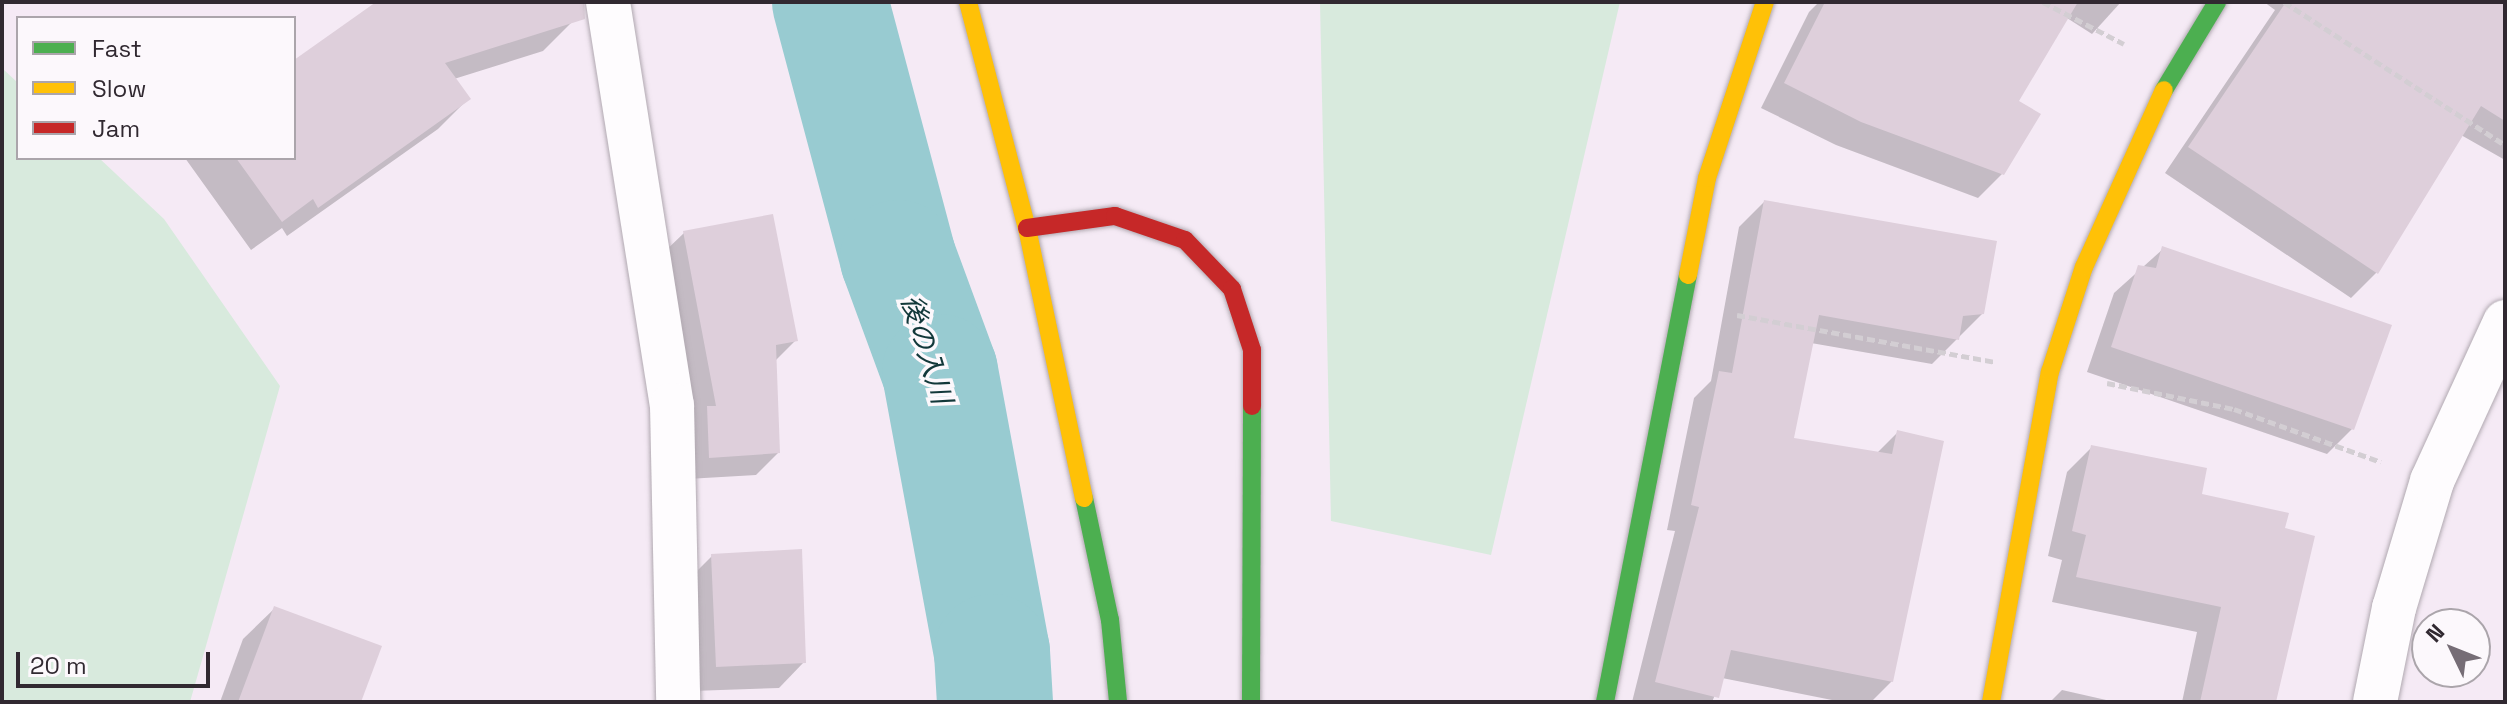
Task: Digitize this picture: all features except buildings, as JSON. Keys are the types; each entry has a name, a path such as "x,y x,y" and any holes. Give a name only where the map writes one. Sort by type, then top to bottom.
{"street":[{"path":"608,2 672,405 678,702"},
{"path":"968,2 1027,228 1110,620 1118,702"},
{"path":"1605,702 1707,178 1765,2"},
{"path":"1991,702 2050,372 2084,267 2173,71 2217,2"},
{"path":"1027,228 1115,216 1185,240 1232,289 1252,350 1251,702"},
{"path":"2375,702 2394,608 2432,481 2505,322"}],"path":[{"path":"2043,2 2173,71"},
{"path":"2284,2 2505,145"}],"green space":[{"path":"1320,2 1620,2 1491,555 1331,521"},
{"path":"2,68 16,81 16,160 101,160 164,219 280,386 190,702 2,702"}],"waterway":[{"name":"後の入川","path":"830,2 898,258 940,372 992,652 995,702"}],"traffic: fast":[{"path":"2164,90 2217,2"},
{"path":"1605,702 1688,275"},
{"path":"1251,702 1252,406"},
{"path":"1084,498 1110,620 1118,702"}],"traffic: slow":[{"path":"968,2 1027,228 1084,498"},
{"path":"1688,275 1707,178 1765,2"},
{"path":"1991,702 2050,372 2084,267 2164,90"}],"traffic: jam":[{"path":"1027,228 1115,216 1185,240 1232,289 1252,350 1252,406"}]}
